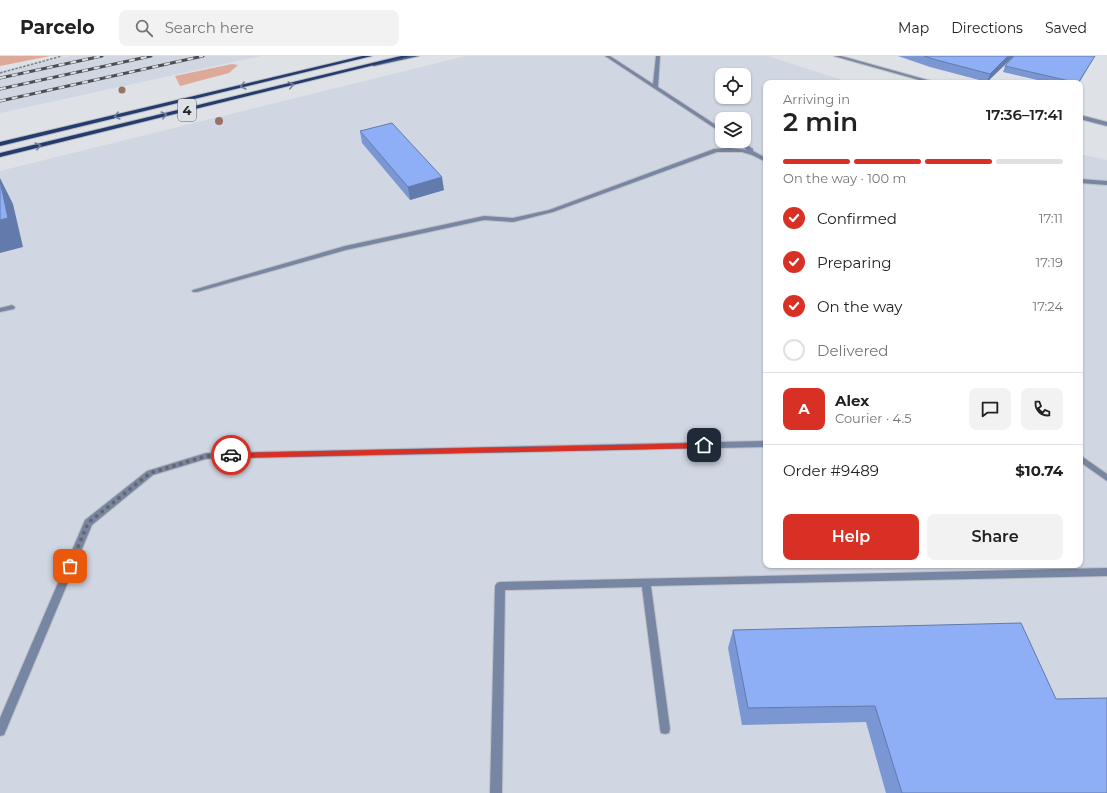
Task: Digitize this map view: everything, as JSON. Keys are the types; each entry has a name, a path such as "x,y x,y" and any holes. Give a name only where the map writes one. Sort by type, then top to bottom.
{"main road":[{"name":"4","path":"0,144 366,56"},
{"name":"4","path":"0,155 408,56"}],"street":[{"path":"374,65 418,56"},
{"path":"607,56 715,126"},
{"path":"655,87 658,56"},
{"path":"836,56 925,80"},
{"path":"848,60 856,56"},
{"path":"1083,118 1107,123"},
{"path":"195,291 345,248 484,218 513,220 551,211 716,150 733,148 755,153"},
{"path":"748,148 763,158"},
{"path":"1083,181 1107,182"},
{"path":"0,310 12,307"},
{"path":"0,731 88,523 150,473 206,456 763,444"},
{"path":"1083,460 1107,478"},
{"path":"496,793 500,586 1107,572"},
{"path":"646,582 665,729"}],"path":[{"path":"0,73 62,56"}],"shaded area":[{"path":"0,56 50,56 0,66"},
{"path":"71,56 261,56 0,113 0,71"},
{"path":"466,56 768,56 842,80 763,80 763,568 1083,568 1083,155 1107,160 1107,793 0,793 0,171"},
{"path":"232,64 238,65 229,73 180,86 175,76"}],"building":[{"path":"924,56 1008,56 990,74"},
{"path":"1014,56 1095,56 1080,80 1065,80 1005,66"},
{"path":"392,123 442,177 408,187 360,131"},
{"path":"0,181 8,218 0,220"},
{"path":"1021,623 1056,699 1107,698 1107,793 902,793 875,706 748,708 733,630"}],"railway":[{"path":"0,78 102,56"},
{"path":"0,89 151,56"},
{"path":"0,101 203,56"}],"way so far":[{"path":"70,566 88,523 150,473 206,456 231,455"}],"route":[{"path":"231,455 704,445"}]}
